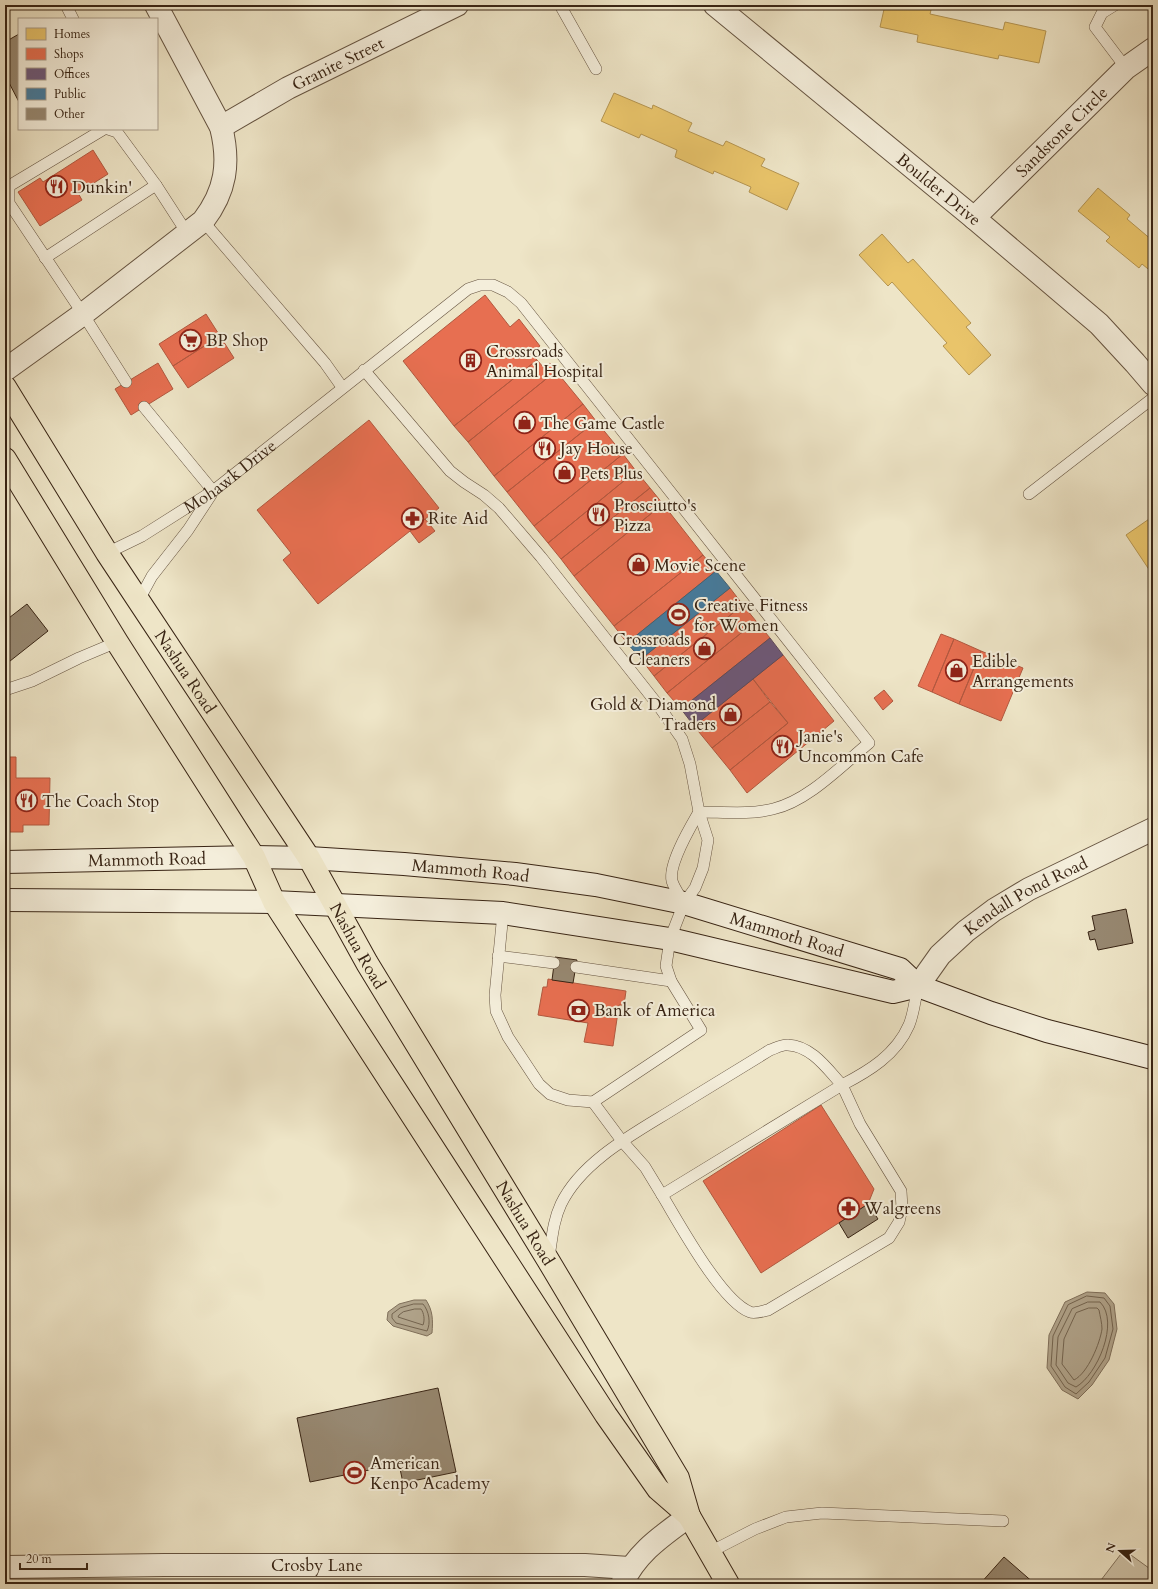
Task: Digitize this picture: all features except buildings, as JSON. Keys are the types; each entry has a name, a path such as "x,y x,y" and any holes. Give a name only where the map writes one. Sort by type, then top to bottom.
{"main road":[{"name":"Nashua Road","path":"5,387 107,553 309,858 367,963 548,1260 678,1478 689,1516 728,1584"},
{"name":"Nashua Road","path":"5,459 118,642 254,857 274,902 606,1415 658,1489 689,1516"}],"street":[{"path":"5,370 83,314 195,227 213,208 224,178 225,144 221,127 156,5"},
{"name":"Granite Street","path":"221,127 288,88 457,5"},
{"name":"Boulder Drive","path":"715,5 974,218 1099,324 1153,384"},
{"name":"Sandstone Circle","path":"974,218 1126,68 1153,49"},
{"name":"Kendall Pond Road","path":"918,986 940,955 966,931 994,910 1029,889 1153,829"},
{"name":"Mammoth Road","path":"5,862 254,857 309,858 404,864 515,874 596,885 684,903 900,969 918,986 991,1013 1047,1030 1153,1058"},
{"name":"Mammoth Road","path":"5,900 274,902 503,913 670,939 893,992 918,986"},
{"path":"626,1576 643,1553 662,1536 689,1516"},
{"name":"Crosby Lane","path":"5,1567 164,1565 569,1565 626,1576"}],"lane":[{"path":"66,5 72,18"},
{"path":"560,5 596,69"},
{"path":"1116,5 1102,13 1095,27 1126,68"},
{"path":"102,130 9,186 9,203 83,314 126,382"},
{"path":"111,130 117,132 156,185 325,364 342,387"},
{"path":"45,258 156,185"},
{"name":"Mohawk Drive","path":"107,553 142,536 213,491 342,387 468,289 480,285 494,285 508,292 526,309 869,742 815,788 791,804 772,810 699,812"},
{"path":"364,370 450,471 484,495 499,508 541,556 658,705 682,739 690,764 699,812 708,840 703,868 695,888 684,903 670,939 666,966 671,981 701,1030 593,1102 568,1100 550,1094 539,1084 508,1037 496,1011 495,995 503,913"},
{"path":"1029,494 1153,398"},
{"path":"139,600 152,576 188,530 213,491 144,407"},
{"path":"5,690 32,681 79,658 118,642"},
{"path":"684,903 672,880 674,864 686,834 699,812"},
{"path":"498,956 554,963"},
{"path":"576,967 671,981"},
{"path":"662,1195 871,1070 888,1055 901,1039 909,1024 918,986"},
{"path":"548,1260 554,1221 565,1197 573,1185 589,1167 622,1141 770,1050 787,1044 801,1047 813,1055 842,1086 860,1124 901,1192 902,1208 900,1222 889,1238 768,1310 751,1313 739,1306 718,1284 645,1167 622,1141 593,1102"},
{"path":"710,1552 755,1529 786,1517 822,1512 1003,1520"}],"shaded area":[{"path":"1124,1550 1153,1571 1153,1584 1098,1584"}],"water":[{"path":"1087,1292 1105,1293 1114,1304 1117,1329 1109,1360 1092,1385 1078,1399 1062,1390 1047,1368 1049,1335 1065,1302"},
{"path":"414,1300 426,1300 430,1308 432,1333 427,1336 393,1326 387,1320 388,1312 399,1304"}],"place":[{"name":"Dunkin'","path":"57,187"},
{"name":"BP Shop","path":"190,340"},
{"name":"Crossroads Animal Hospital","path":"470,361"},
{"name":"The Game Castle","path":"525,423"},
{"name":"Jay House","path":"545,448"},
{"name":"Pets Plus","path":"565,473"},
{"name":"Prosciutto's Pizza","path":"599,515"},
{"name":"Rite Aid","path":"412,518"},
{"name":"Movie Scene","path":"639,565"},
{"name":"Creative Fitness for Women","path":"679,615"},
{"name":"Crossroads Cleaners","path":"705,649"},
{"name":"Edible Arrangements","path":"957,671"},
{"name":"Gold & Diamond Traders","path":"731,714"},
{"name":"Janie's Uncommon Cafe","path":"782,746"},
{"name":"The Coach Stop","path":"27,801"},
{"name":"Bank of America","path":"578,1010"},
{"name":"Walgreens","path":"848,1208"},
{"name":"American Kenpo Academy","path":"355,1473"}]}
